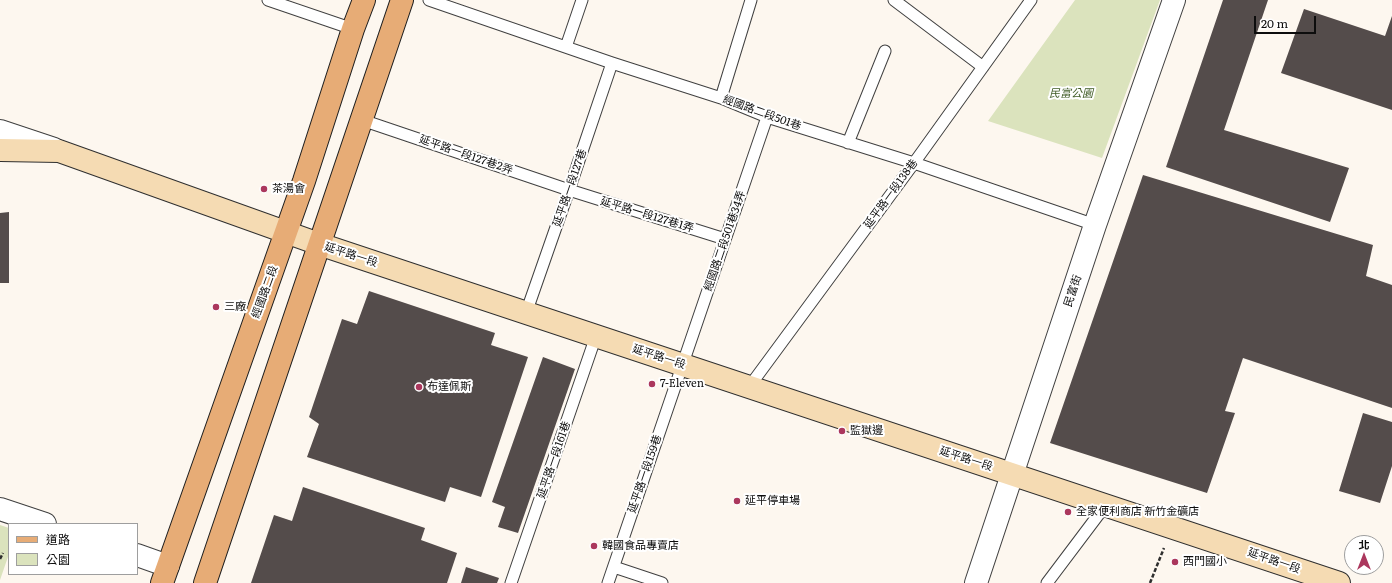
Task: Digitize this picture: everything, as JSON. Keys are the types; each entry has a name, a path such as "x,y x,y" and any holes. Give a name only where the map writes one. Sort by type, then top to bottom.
{"main road":[{"name":"經國路二段","path":"165,574 287,232 353,29 364,0"},
{"path":"205,583 402,0"}],"street":[{"name":"民富街","path":"976,583 1095,225 1174,0"},
{"path":"0,131 59,151"},
{"name":"延平路一段","path":"0,150 59,151 319,244 1339,583"},
{"path":"0,509 42,523"},
{"path":"138,556 165,574"}],"lane":[{"path":"268,0 353,29"},
{"name":"經國路二段501巷","path":"429,0 612,63 721,98 767,117 914,163 1095,225"},
{"path":"566,47 582,0"},
{"path":"721,98 751,0"},
{"path":"894,0 983,67"},
{"name":"延平路一段138巷","path":"749,388 1031,0"},
{"path":"848,142 885,51"},
{"name":"延平路一段127巷","path":"526,313 612,63"},
{"name":"經國路二段501巷34弄","path":"682,365 767,117"},
{"name":"延平路一段127巷2弄","path":"362,120 569,190"},
{"name":"延平路一段127巷1弄","path":"569,190 725,239"},
{"name":"延平路一段161巷","path":"511,583 596,336"},
{"name":"延平路一段159巷","path":"608,583 682,365"},
{"path":"1047,583 1105,506"},
{"path":"614,567 662,583"}],"path":[{"path":"1150,583 1174,527"},
{"path":"0,554 3,553 0,559"}],"green space":[{"name":"民富公園","path":"1075,0 1160,0 1102,158 988,121"},
{"path":"0,525 8,528 8,557 0,580"}],"building":[{"path":"1223,0 1268,0 1224,130 1349,168 1330,222 1166,167"},
{"path":"1304,9 1385,36 1392,16 1392,110 1281,73"},
{"path":"1143,175 1373,245 1366,276 1392,285 1392,408 1243,358 1225,411 1235,413 1207,493 1050,443"},
{"path":"9,212 9,283 0,283 0,213"},
{"name":"布達佩斯","path":"369,291 495,333 491,345 528,357 481,497 450,487 445,502 307,457 319,424 309,417 342,319 357,324"},
{"path":"543,357 575,369 518,533 498,527 505,507 492,502"},
{"path":"1363,413 1392,422 1392,466 1380,503 1339,491"},
{"path":"303,487 425,528 421,540 457,553 447,583 251,583 274,515 292,521"},
{"path":"466,567 499,578 497,583 461,583"}],"place":[{"name":"茶湯會","path":"264,189"},
{"name":"三廠","path":"216,307"},
{"name":"7-Eleven","path":"652,384"},
{"name":"布達佩斯","path":"419,387"},
{"name":"監獄邊","path":"842,431"},
{"name":"延平停車場","path":"737,501"},
{"name":"全家便利商店 新竹金礦店","path":"1068,512"},
{"name":"韓國食品專賣店","path":"594,546"},
{"name":"西門國小","path":"1175,562"}]}
